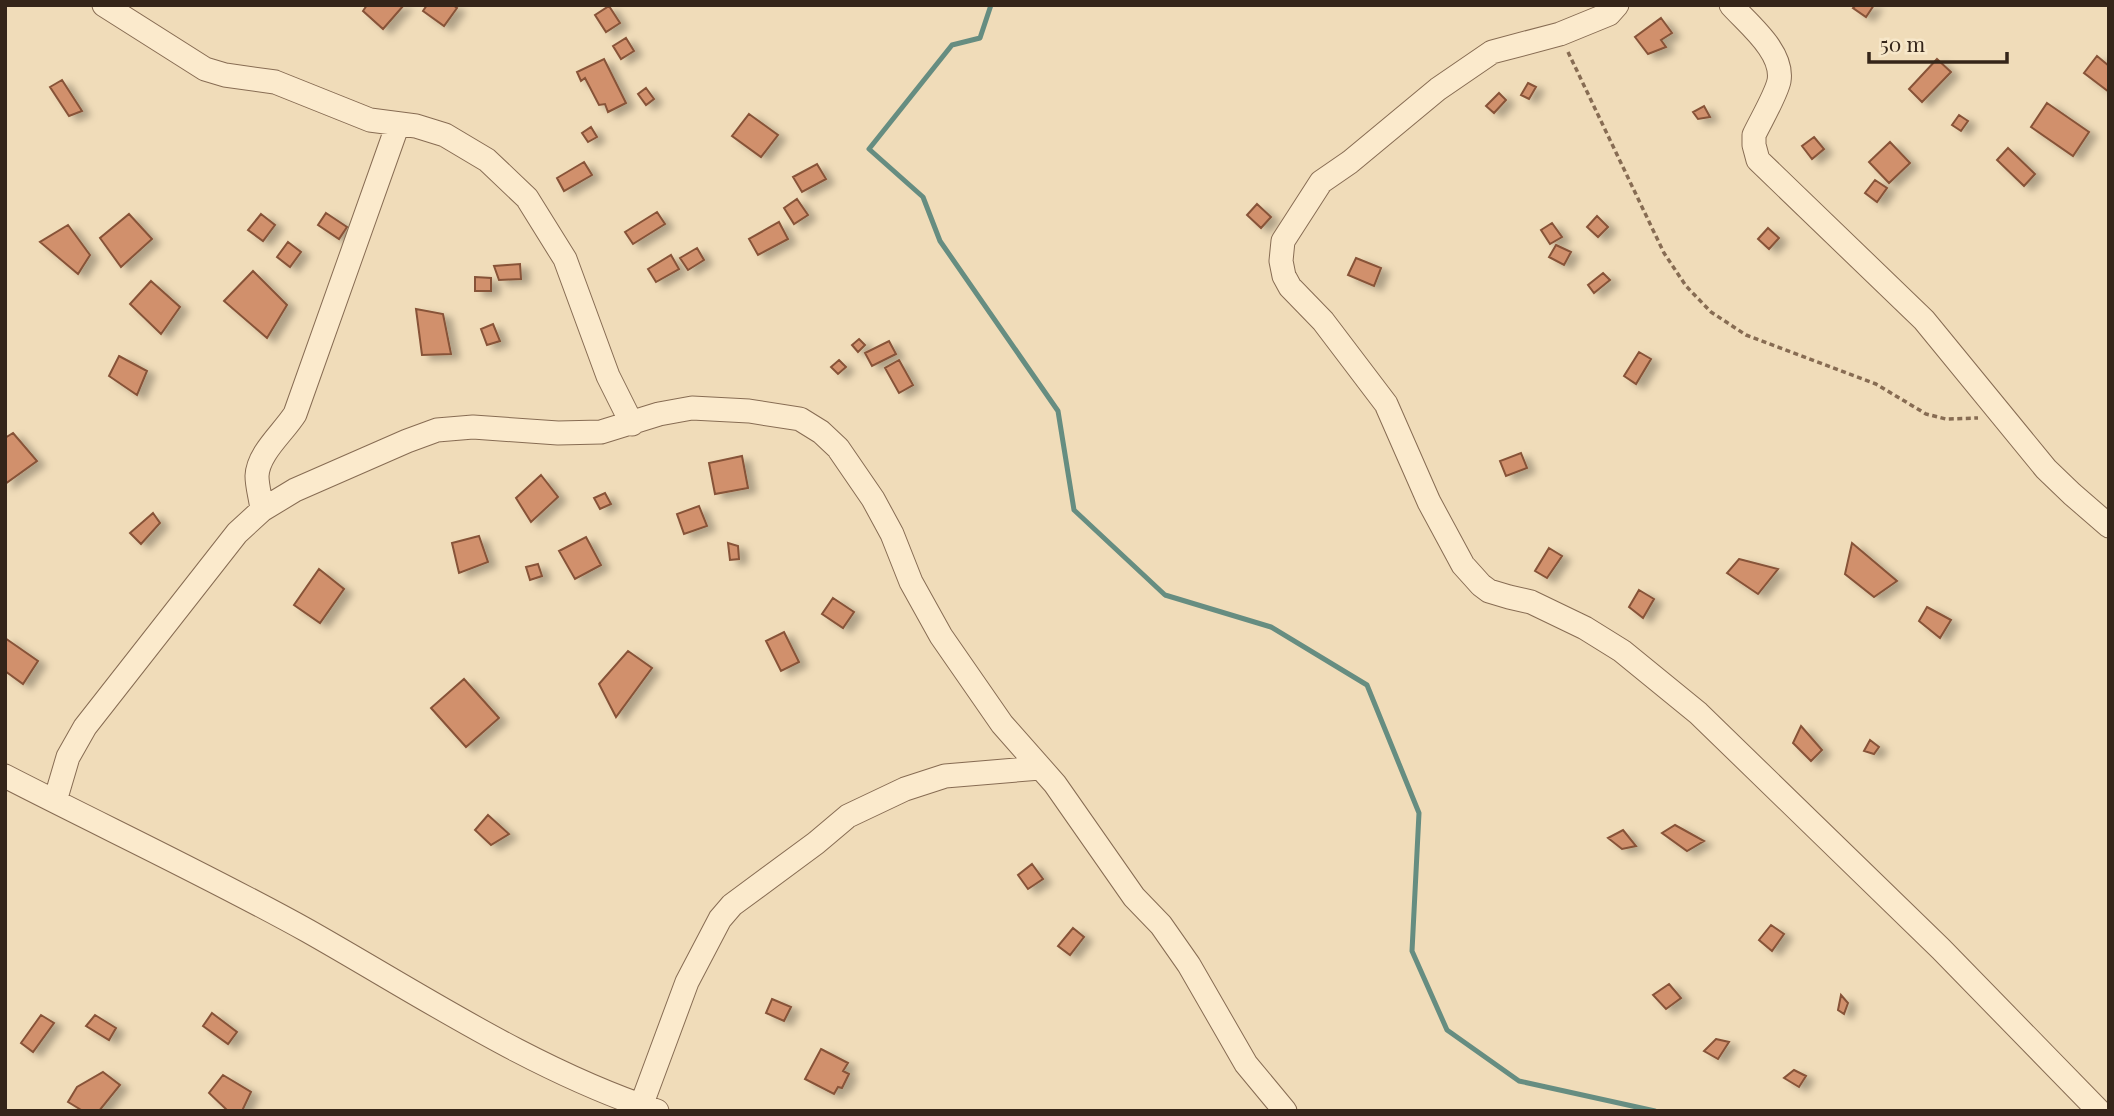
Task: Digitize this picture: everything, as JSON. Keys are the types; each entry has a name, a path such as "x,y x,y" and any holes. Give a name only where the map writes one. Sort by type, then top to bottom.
{"street":[{"path":"104,5 205,69 225,75 275,82 370,120 445,135 487,160 527,198 565,259 608,376 632,424"},
{"path":"1617,5 1609,14 1560,34 1492,52 1437,89 1350,162 1321,182 1283,241 1281,261 1284,276 1290,287 1323,321 1386,404 1429,502 1463,565 1481,585 1509,597 1531,602 1585,628 1622,651 1699,713 1941,949 2099,1111"},
{"path":"1731,5 1772,52 1778,65 1779,81 1754,135 1758,160 1924,320 2046,469 2109,526"},
{"path":"262,510 257,474 265,451 284,432 295,414 398,124"},
{"path":"55,801 68,757 85,727 237,533 262,510 295,490 437,430 473,427 601,432 659,414 692,408 749,411 800,419 821,432 838,448 873,499 892,534 911,582 941,636 1002,724 1055,784 1134,897 1161,925 1189,965 1246,1064 1285,1111"},
{"path":"5,776 244,895 481,1031 604,1090 649,1108 687,982 720,919 732,905 848,817 905,789 945,776 1040,768"}],"path":[{"path":"1560,34 1664,253 1686,286 1711,312 1746,335 1876,384 1926,414 1946,419 2004,415"}],"building":[{"path":"367,5 404,5 383,29 363,11"},
{"path":"427,5 453,5 457,8 444,26 423,11"},
{"path":"1856,5 1874,5 1866,17 1853,8"},
{"path":"609,6 620,23 606,32 595,15"},
{"path":"1661,18 1672,33 1661,40 1666,47 1648,54 1635,37"},
{"path":"626,38 634,51 621,59 613,46"},
{"path":"2097,56 2109,66 2109,92 2084,73"},
{"path":"604,59 626,103 608,112 605,104 599,105 585,78 581,81 577,72"},
{"path":"1937,59 1951,72 1922,102 1909,89"},
{"path":"62,80 82,111 69,116 50,87"},
{"path":"1528,83 1536,87 1529,99 1521,95"},
{"path":"646,88 654,99 646,105 638,94"},
{"path":"1499,93 1506,100 1494,113 1486,106"},
{"path":"2047,103 2089,132 2073,156 2031,127"},
{"path":"1704,106 1710,117 1698,119 1693,112"},
{"path":"749,114 778,135 761,157 732,136"},
{"path":"1959,115 1968,121 1961,131 1952,125"},
{"path":"591,127 597,137 588,142 582,133"},
{"path":"1814,137 1824,149 1812,159 1802,146"},
{"path":"1890,142 1910,163 1889,183 1869,162"},
{"path":"2008,148 2035,174 2024,186 1997,160"},
{"path":"584,162 592,175 564,191 557,178"},
{"path":"817,164 826,179 802,192 793,177"},
{"path":"1875,180 1887,188 1877,202 1865,193"},
{"path":"797,199 808,215 794,224 784,208"},
{"path":"1257,204 1271,217 1261,228 1247,215"},
{"path":"657,212 665,224 633,244 625,232"},
{"path":"326,213 347,227 339,239 318,225"},
{"path":"129,214 152,239 121,267 100,238"},
{"path":"261,214 275,225 263,241 248,230"},
{"path":"1597,216 1608,227 1598,237 1587,227"},
{"path":"779,222 788,239 758,255 749,239"},
{"path":"1552,223 1562,237 1550,244 1541,230"},
{"path":"68,225 90,255 78,274 40,242"},
{"path":"1768,228 1779,238 1769,249 1758,239"},
{"path":"288,242 301,252 290,267 277,257"},
{"path":"1556,245 1571,252 1564,265 1549,257"},
{"path":"697,248 704,260 688,270 680,258"},
{"path":"671,255 679,269 656,282 648,269"},
{"path":"1356,258 1381,268 1374,286 1348,275"},
{"path":"520,264 521,279 499,280 494,266"},
{"path":"253,271 287,305 267,338 224,301"},
{"path":"1603,273 1610,280 1594,293 1588,285"},
{"path":"475,277 491,278 491,291 475,291"},
{"path":"151,281 180,307 161,334 130,304"},
{"path":"416,309 443,314 451,354 422,355"},
{"path":"493,324 500,341 487,345 481,329"},
{"path":"859,339 865,345 858,352 852,345"},
{"path":"889,341 896,354 872,366 865,353"},
{"path":"1639,352 1651,359 1636,384 1624,376"},
{"path":"119,356 147,371 137,395 109,376"},
{"path":"839,360 846,367 838,374 831,367"},
{"path":"899,360 913,385 899,393 885,368"},
{"path":"13,433 37,461 5,484 5,438"},
{"path":"1521,453 1527,468 1506,476 1500,461"},
{"path":"742,456 748,488 715,494 709,463"},
{"path":"541,475 558,497 531,522 516,498"},
{"path":"605,493 611,504 600,509 594,498"},
{"path":"699,506 707,526 684,534 677,514"},
{"path":"153,513 160,523 141,544 130,533"},
{"path":"479,536 488,562 459,573 452,543"},
{"path":"586,537 601,565 575,579 559,551"},
{"path":"728,543 738,546 739,559 730,560"},
{"path":"1852,543 1897,581 1874,597 1845,574"},
{"path":"1549,548 1562,556 1547,578 1535,571"},
{"path":"1739,559 1778,569 1758,594 1727,573"},
{"path":"538,564 542,576 530,580 526,567"},
{"path":"319,569 344,589 320,623 294,605"},
{"path":"1639,590 1654,599 1643,618 1629,607"},
{"path":"833,598 854,612 843,628 822,614"},
{"path":"1927,607 1951,620 1940,638 1919,621"},
{"path":"784,632 799,662 781,671 766,641"},
{"path":"5,638 38,661 23,684 5,671"},
{"path":"628,651 652,668 616,717 599,684"},
{"path":"464,679 499,718 466,747 431,708"},
{"path":"1801,726 1822,750 1811,761 1793,743"},
{"path":"1870,740 1879,747 1874,754 1864,751"},
{"path":"488,815 509,834 491,845 475,830"},
{"path":"1675,825 1704,841 1687,851 1662,833"},
{"path":"1623,830 1636,846 1622,849 1608,838"},
{"path":"1032,864 1043,879 1028,889 1018,875"},
{"path":"1771,925 1784,934 1772,951 1759,940"},
{"path":"1073,928 1084,937 1070,955 1058,946"},
{"path":"1669,984 1681,998 1666,1009 1653,995"},
{"path":"1841,995 1848,1003 1844,1014 1838,1010"},
{"path":"772,999 791,1007 784,1021 766,1013"},
{"path":"212,1013 237,1032 228,1044 203,1026"},
{"path":"41,1015 54,1023 33,1052 21,1043"},
{"path":"95,1015 116,1028 109,1040 86,1026"},
{"path":"1716,1039 1729,1042 1718,1059 1704,1051"},
{"path":"821,1049 848,1063 843,1071 849,1074 842,1088 838,1087 834,1094 805,1079"},
{"path":"1794,1070 1806,1076 1799,1087 1784,1078"},
{"path":"103,1072 120,1085 99,1111 83,1111 68,1102 77,1087"},
{"path":"223,1075 251,1092 242,1111 228,1111 209,1093"}],"waterway":[{"path":"991,5 980,38 952,45 869,149 923,197 940,241 1058,411 1074,510 1165,595 1271,627 1367,685 1419,813 1412,951 1447,1030 1519,1081 1655,1111"}]}
